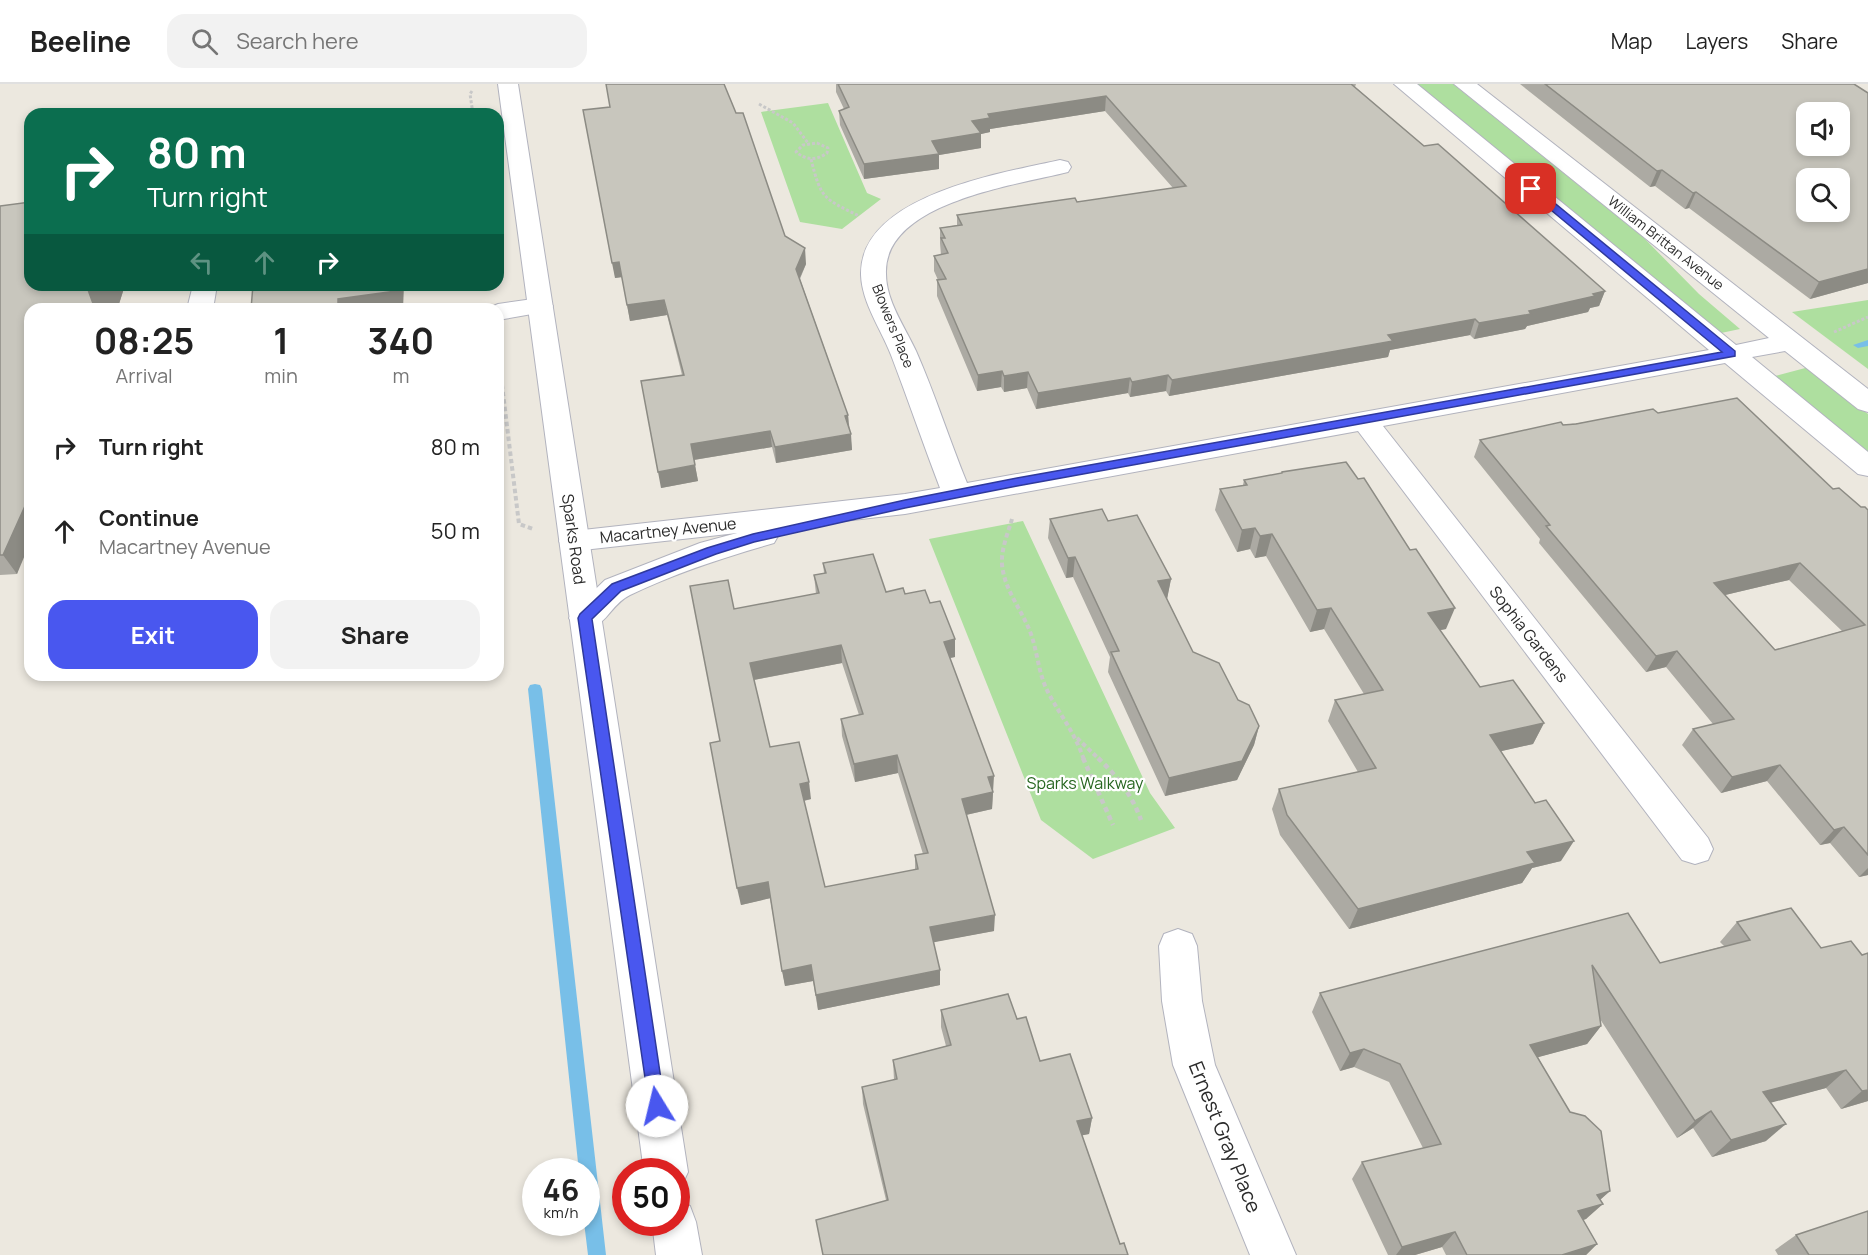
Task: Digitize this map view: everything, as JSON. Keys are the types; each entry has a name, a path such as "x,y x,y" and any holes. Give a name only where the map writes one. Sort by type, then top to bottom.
{"street":[{"name":"Sparks Road","path":"508,84 664,1158"},
{"path":"1404,84 1868,467"},
{"name":"William Brittan Avenue","path":"1464,84 1868,403"},
{"name":"Blowers Place","path":"957,493 876,288 873,272 875,257 880,243 892,228 924,206 987,184 1060,167"},
{"path":"504,311 540,306"},
{"name":"Macartney Avenue","path":"574,541 905,504 1790,342"},
{"name":"Sophia Gardens","path":"1363,419 1695,849"},
{"path":"585,618 616,588 711,551 753,538 905,504"},
{"name":"Ernest Gray Place","path":"1178,946 1182,1001 1194,1065 1273,1255"},
{"path":"676,1236 679,1255"}],"path":[{"path":"470,94 472,108"},
{"path":"759,104 793,123 808,143"},
{"path":"808,143 822,144 828,150 825,155 812,159 802,157 796,152 799,147 808,143"},
{"path":"812,159 819,190 833,202 861,217"},
{"path":"504,403 519,524"},
{"path":"512,474 519,473"},
{"path":"1012,518 1002,563 1005,581 1032,637 1037,663 1048,693 1076,737 1115,774 1138,807 1141,820"},
{"path":"1076,737 1086,770 1113,825"}],"green space":[{"path":"1416,84 1453,84 1643,237 1699,294 1740,329 1721,333"},
{"path":"828,103 867,193 881,199 842,229 800,222 761,112"},
{"path":"1868,300 1868,369 1792,312"},
{"path":"1809,367 1868,414 1868,453 1775,376"},
{"name":"Sparks Walkway","path":"1023,521 1150,793 1175,828 1093,859 1041,820 929,539"}],"building":[{"path":"606,84 724,84 736,113 743,113 785,236 805,248 796,269 848,415 845,416 851,434 775,447 770,431 691,444 695,465 658,472 641,381 684,375 664,300 627,305 619,262 612,263 583,110 610,107"},
{"path":"838,84 1351,84 1424,146 1438,144 1605,291 1593,294 1595,296 1529,311 1531,314 1479,323 1475,319 1388,335 1393,341 1172,380 1168,375 1132,382 1130,378 1038,393 1028,372 1004,376 1002,371 978,375 937,280 946,279 934,256 948,253 941,238 945,238 940,228 962,225 957,215 1075,198 1077,202 1186,186 1106,96 988,114 990,118 972,121 981,133 932,141 939,154 864,164 839,111 849,107"},
{"path":"1545,84 1854,84 1868,93 1868,269 1819,282 1696,192 1693,193 1662,170 1657,171"},
{"path":"24,203 24,291 88,291 93,303 24,303 24,508 3,555 0,555 0,206"},
{"path":"252,291 396,291 338,299 338,303 252,303"},
{"path":"1737,398 1833,489 1839,488 1861,507 1868,510 1868,855 1844,827 1834,830 1780,765 1732,777 1693,729 1734,719 1677,651 1656,656 1546,526 1550,525 1480,440 1561,422 1563,425 1576,424 1653,409 1658,413","holes":["1800,563 1865,625 1775,650 1714,583"]},
{"path":"1346,462 1358,479 1364,478 1410,550 1416,549 1455,608 1428,613 1480,687 1513,680 1544,723 1490,735 1535,803 1546,800 1574,841 1527,852 1535,863 1358,909 1287,815 1279,789 1376,768 1335,700 1383,690 1331,608 1317,610 1272,534 1260,536 1255,528 1242,530 1220,489 1247,485 1244,480"},
{"path":"1102,509 1108,521 1137,515 1171,579 1158,581 1193,652 1219,663 1238,700 1249,705 1259,726 1242,761 1169,778 1111,652 1119,651 1075,557 1068,558 1050,519"},
{"path":"873,554 886,592 903,588 905,594 925,590 930,603 940,601 955,639 944,642 994,776 988,777 993,792 962,799 995,915 930,927 940,970 816,995 811,965 782,971 768,882 737,888 710,743 720,741 690,586 728,580 734,609 819,593 814,575 826,573 823,563","holes":["841,645 863,714 841,719 854,764 897,755 928,853 915,855 918,869 825,887 800,784 809,782 799,742 770,747 750,663"]},
{"path":"1791,908 1821,948 1851,941 1862,955 1868,953 1868,1090 1862,1091 1846,1070 1763,1092 1786,1124 1731,1140 1711,1111 1695,1121 1592,965 1601,1026 1530,1045 1570,1112 1585,1116 1601,1131 1610,1191 1597,1195 1603,1204 1578,1211 1597,1244 1562,1255 1467,1255 1455,1232 1402,1247 1362,1162 1441,1144 1400,1064 1364,1049 1350,1053 1320,993 1628,913 1660,963 1750,940 1737,922"},
{"path":"1008,994 1017,1019 1026,1017 1040,1061 1070,1054 1092,1118 1077,1121 1120,1244 1124,1243 1128,1255 823,1255 816,1220 888,1200 862,1087 897,1079 893,1060 951,1045 941,1010"},
{"path":"1868,1211 1868,1255 1809,1255 1796,1235"}],"waterway":[{"path":"1858,345 1868,343"},
{"path":"535,689 597,1255"}],"route":[{"path":"657,1106 585,618 616,588 711,551 753,538 1017,482 1731,354 1531,189"}]}
